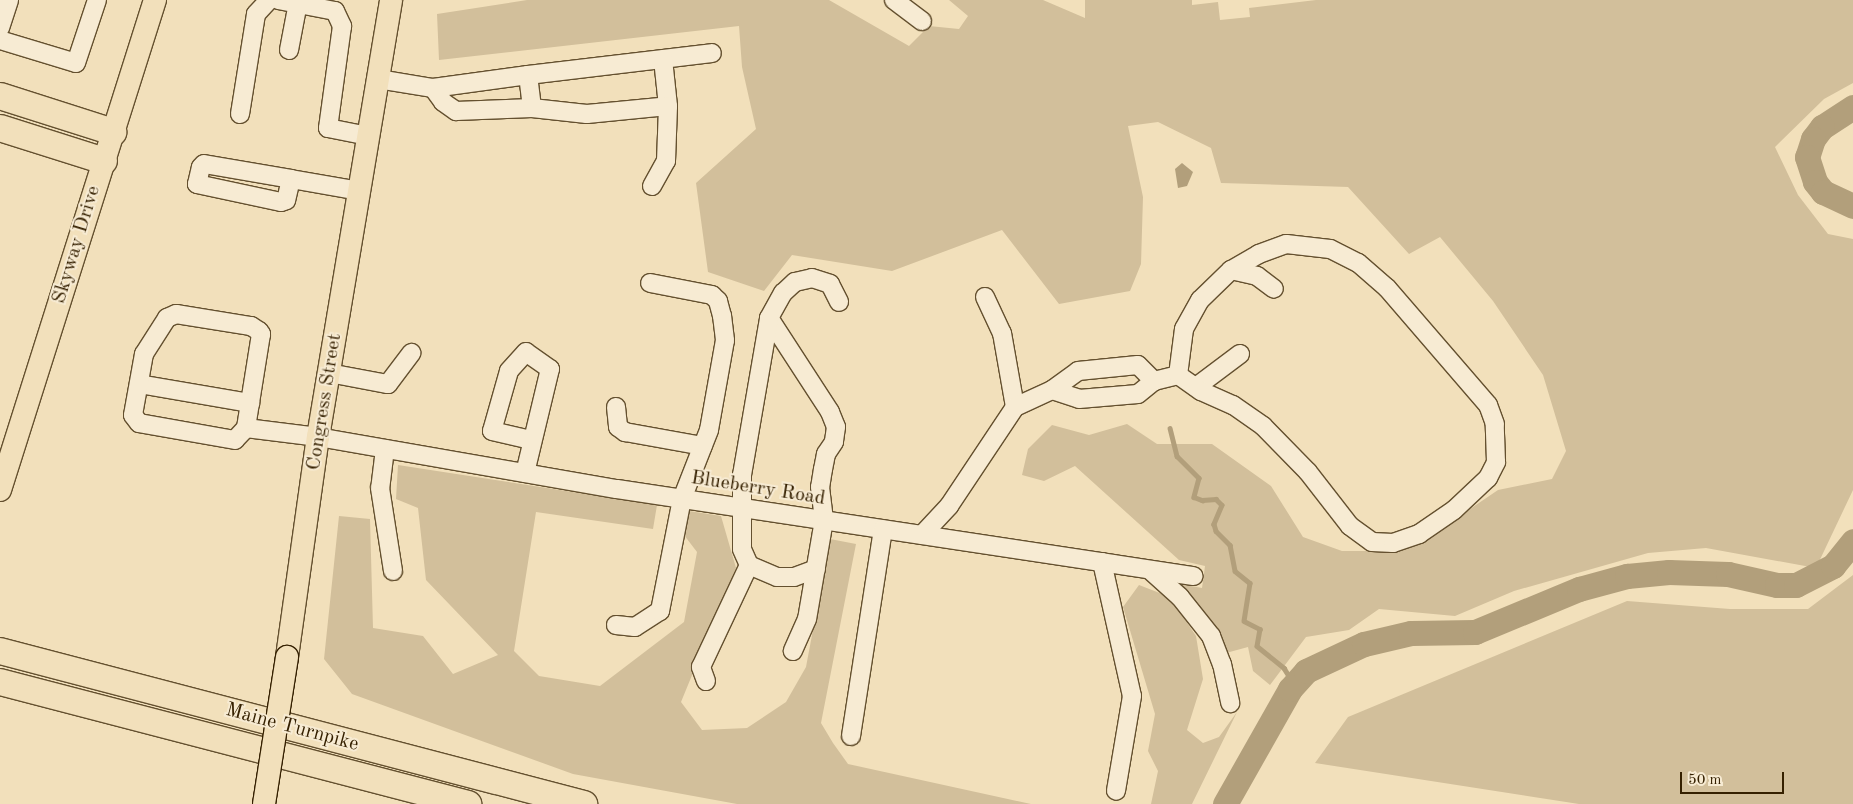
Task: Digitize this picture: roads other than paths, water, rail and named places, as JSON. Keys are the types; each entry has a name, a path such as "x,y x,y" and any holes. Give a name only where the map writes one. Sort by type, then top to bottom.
{"highway":[{"path":"0,96 113,132"},
{"path":"0,128 104,161"},
{"path":"0,632 44,649 74,670"},
{"name":"Maine Turnpike","path":"0,651 584,804"},
{"name":"Maine Turnpike","path":"0,682 468,804"},
{"path":"0,696 70,700"}],"main road":[{"name":"Skyway Drive","path":"0,490 153,0"},
{"name":"Congress Street","path":"264,804 287,658 318,437 391,0"}],"street":[{"path":"0,28 9,0"},
{"path":"0,40 76,62 97,0"},
{"path":"240,114 256,14 269,0"},
{"path":"278,0 334,11 342,26 328,128 368,136"},
{"path":"894,0 922,21"},
{"path":"289,50 298,3"},
{"path":"378,79 433,88 712,53"},
{"path":"652,186 666,161 668,106 663,59"},
{"path":"528,76 532,108"},
{"path":"433,88 443,102 456,111 501,112 532,108 587,114 668,106"},
{"path":"291,179 286,200 281,202 196,184 200,166 204,164 359,190"},
{"path":"1052,390 1079,399 1138,394 1154,381 1178,375 1196,387 1234,405 1263,426 1308,472 1350,526 1372,542 1393,543 1419,534 1454,510 1488,478 1496,462 1495,424 1488,405 1386,288 1358,263 1330,249 1286,244 1259,254 1231,270 1200,300 1184,329 1178,375"},
{"path":"1231,270 1257,276 1274,289"},
{"path":"816,569 794,576 777,577 749,565 742,549 744,508 742,475 769,318 782,293 795,282 812,278 830,284 839,302"},
{"path":"616,624 636,627 660,611 682,499 709,430 725,340 718,301 712,295 650,283"},
{"path":"985,297 1002,333 1015,406"},
{"path":"176,314 251,326 261,334 250,403 246,428 235,440 139,423 134,415 144,354 167,318 176,314"},
{"path":"769,318 830,412 836,428 834,442 826,454 820,487 824,520 807,619 793,651"},
{"path":"525,473 531,440 550,369 526,352 510,371 492,430 531,440"},
{"path":"329,374 388,384 411,354"},
{"path":"1196,387 1240,354"},
{"path":"922,535 949,506 1015,406 1052,390 1078,371 1138,365 1154,381"},
{"path":"139,384 250,403"},
{"path":"616,407 618,427 625,432 703,446"},
{"name":"Blueberry Road","path":"246,428 318,437 682,499 1193,576"},
{"path":"385,449 380,488 393,572"},
{"path":"851,736 883,529"},
{"path":"1102,562 1132,696 1116,791"},
{"path":"706,681 701,668 749,565"},
{"path":"1150,570 1180,597 1210,636 1222,664 1230,703"}],"waterway":[{"path":"1853,107 1822,127 1813,139 1807,157 1815,182 1823,192 1853,206"},
{"path":"1170,428 1177,456 1199,478 1194,497 1202,500 1216,499 1222,505 1214,524 1216,531 1230,545 1235,571 1250,583 1244,621 1260,629 1257,646 1284,668 1289,676 1290,689"},
{"path":"1225,804 1290,689 1306,671 1364,644 1411,633 1475,632 1579,589 1627,576 1669,572 1728,574 1777,585 1796,585 1833,566 1853,541"}]}
